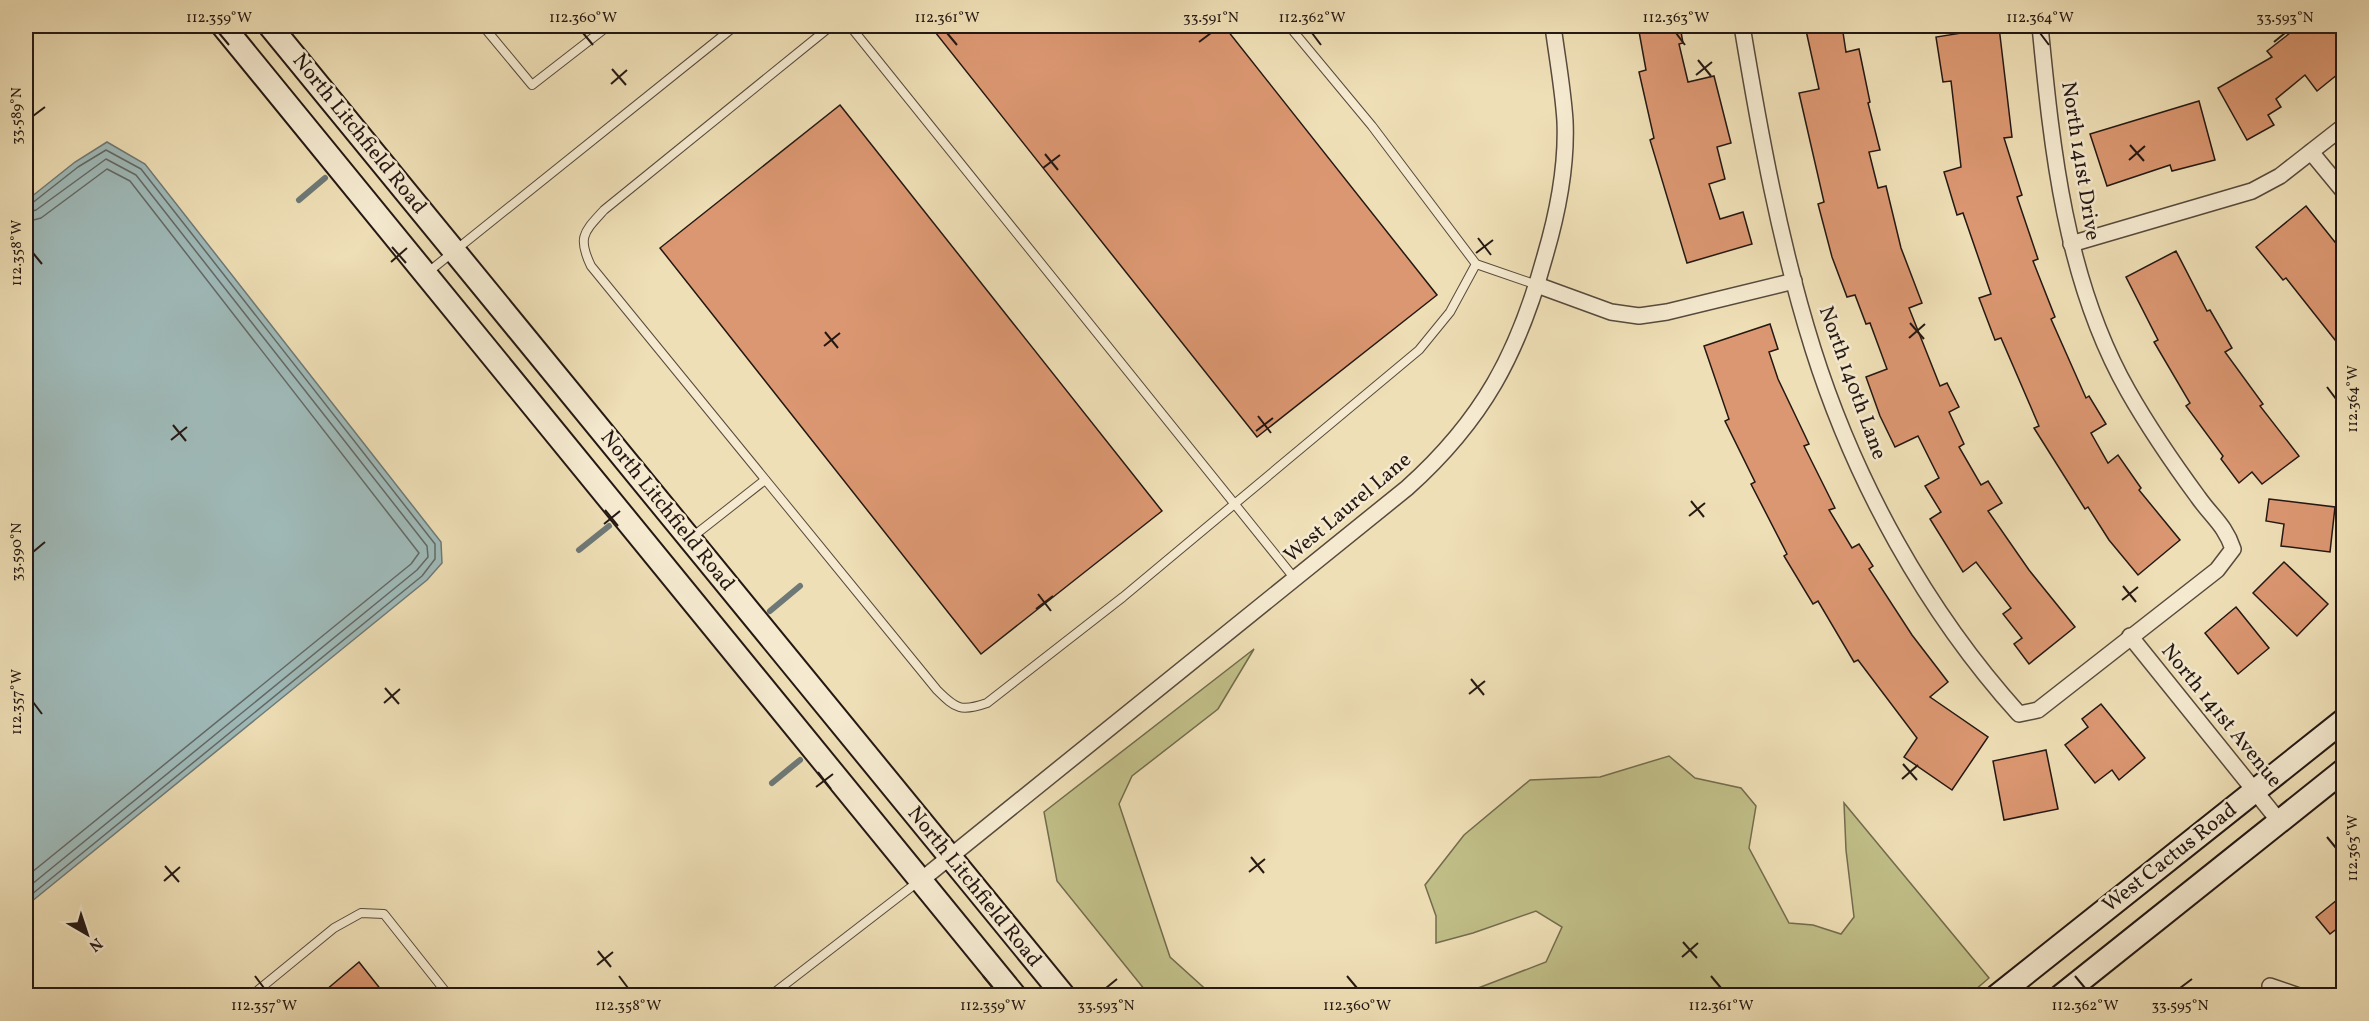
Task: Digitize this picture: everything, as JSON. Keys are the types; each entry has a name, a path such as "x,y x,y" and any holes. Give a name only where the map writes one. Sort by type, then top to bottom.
{"main road":[{"name":"North Litchfield Road","path":"222,26 1015,996"},
{"name":"North Litchfield Road","path":"270,26 1064,996"},
{"name":"West Cactus Road","path":"1997,996 2343,720"},
{"name":"West Cactus Road","path":"2061,996 2343,770"}],"street":[{"name":"West Laurel Lane","path":"920,881 1407,489 1464,429 1485,400 1524,328 1563,184 1565,121 1553,26"},
{"name":"North 140th Lane","path":"1742,26 1753,94 1794,281 1813,350 1830,397 1888,525 1934,605 2019,714 2038,710 2130,636"},
{"name":"North 141st Drive","path":"2040,26 2053,148 2071,244 2099,326 2126,388 2170,459 2200,500 2226,530 2233,549 2217,570 2130,636"},
{"path":"2071,244 2252,191 2280,176 2343,126"},
{"path":"2311,152 2343,192"},
{"path":"1537,285 1611,312 1639,316 1667,312 1794,281"},
{"name":"North 141st Avenue","path":"2130,636 2279,821"},
{"path":"2270,986 2299,996"}],"lane":[{"path":"483,26 532,85 608,26"},
{"path":"425,275 734,26"},
{"path":"831,26 604,210 586,230 582,248 591,266 937,690 952,705 968,710 987,703 1235,504 1419,350 1450,312 1476,264"},
{"path":"850,26 1295,579"},
{"path":"1289,26 1372,126 1476,264 1537,285"},
{"path":"690,539 765,480"},
{"path":"770,996 920,881"},
{"path":"251,996 334,928 361,913 384,914 449,996"}],"shaded area":[{"path":"1254,649 1218,709 1132,776 1119,804 1170,957 1212,995 1149,995 1057,881 1044,812"},
{"path":"1669,756 1695,778 1741,788 1756,806 1749,848 1789,923 1813,925 1841,934 1854,917 1846,850 1844,803 1989,978 1968,996 1460,995 1546,962 1562,927 1536,911 1436,943 1436,916 1425,885 1464,835 1530,780 1600,777"}],"water":[{"path":"26,65 32,85 32,108 26,113"},
{"path":"107,142 145,164 441,542 442,563 427,580 26,906 26,201 75,162"}],"building":[{"path":"944,26 1224,26 1437,295 1257,437 935,32"},
{"path":"1638,26 1680,26 1683,43 1679,44 1688,82 1714,76 1731,143 1717,147 1725,179 1709,184 1720,219 1743,212 1752,244 1687,263 1650,140 1654,138 1639,72 1646,70"},
{"path":"1805,26 1842,26 1846,52 1859,49 1870,102 1868,103 1880,150 1869,152 1878,188 1886,186 1901,248 1922,303 1909,308 1940,386 1947,383 1959,407 1949,412 1964,444 1959,447 1981,485 1988,481 2002,503 1988,511 2029,570 2075,627 2029,664 2014,644 2022,638 2003,614 2011,608 1976,562 1963,572 1930,519 1941,512 1925,486 1939,478 1918,436 1895,447 1880,416 1866,377 1887,369 1870,323 1866,324 1855,295 1847,297 1832,257 1818,204 1824,202 1799,93 1819,89"},
{"path":"2299,26 2343,26 2343,70 2317,91 2305,75 2276,99 2281,107 2268,115 2274,125 2247,140 2218,88 2272,57 2267,51"},
{"path":"1999,27 2012,137 2004,138 2022,195 2017,197 2038,259 2033,261 2055,317 2051,319 2086,398 2089,396 2106,424 2091,433 2108,463 2118,455 2141,488 2139,490 2180,540 2138,575 2109,540 2088,507 2085,509 2034,428 2039,426 2001,338 1995,340 1979,298 1991,294 1963,213 1957,215 1944,172 1961,167 1951,81 1943,82 1936,37"},
{"path":"2199,101 2215,160 2172,171 2170,165 2107,186 2090,134"},
{"path":"840,105 1162,511 981,654 660,248"},
{"path":"2306,206 2343,252 2343,350 2286,278 2283,280 2256,247"},
{"path":"2176,251 2207,311 2210,310 2232,348 2225,352 2263,404 2260,406 2299,456 2262,484 2252,472 2239,483 2221,459 2223,456 2186,406 2190,403 2154,342 2158,340 2126,277"},
{"path":"1770,324 1778,349 1769,352 1778,379 1809,444 1804,446 1835,508 1829,510 1852,548 1859,544 1873,566 1869,569 1912,635 1948,682 1930,697 1988,737 1952,790 1904,757 1917,738 1858,660 1854,662 1818,601 1813,604 1784,556 1787,554 1751,484 1755,482 1725,421 1729,419 1704,346"},
{"path":"2269,499 2335,507 2330,552 2281,546 2284,524 2266,521"},
{"path":"2284,562 2328,604 2297,636 2253,593"},
{"path":"2236,607 2269,648 2238,674 2205,633"},
{"path":"2101,704 2145,758 2119,780 2112,770 2095,783 2065,745 2088,727 2082,719"},
{"path":"2046,750 2058,809 2004,820 1993,761"},
{"path":"2343,895 2343,924 2330,934 2316,917"},
{"path":"359,962 386,996 319,996"}],"waterway":[{"path":"299,200 325,178"},
{"path":"579,550 609,526"},
{"path":"770,611 800,586"},
{"path":"772,783 800,760"}]}
